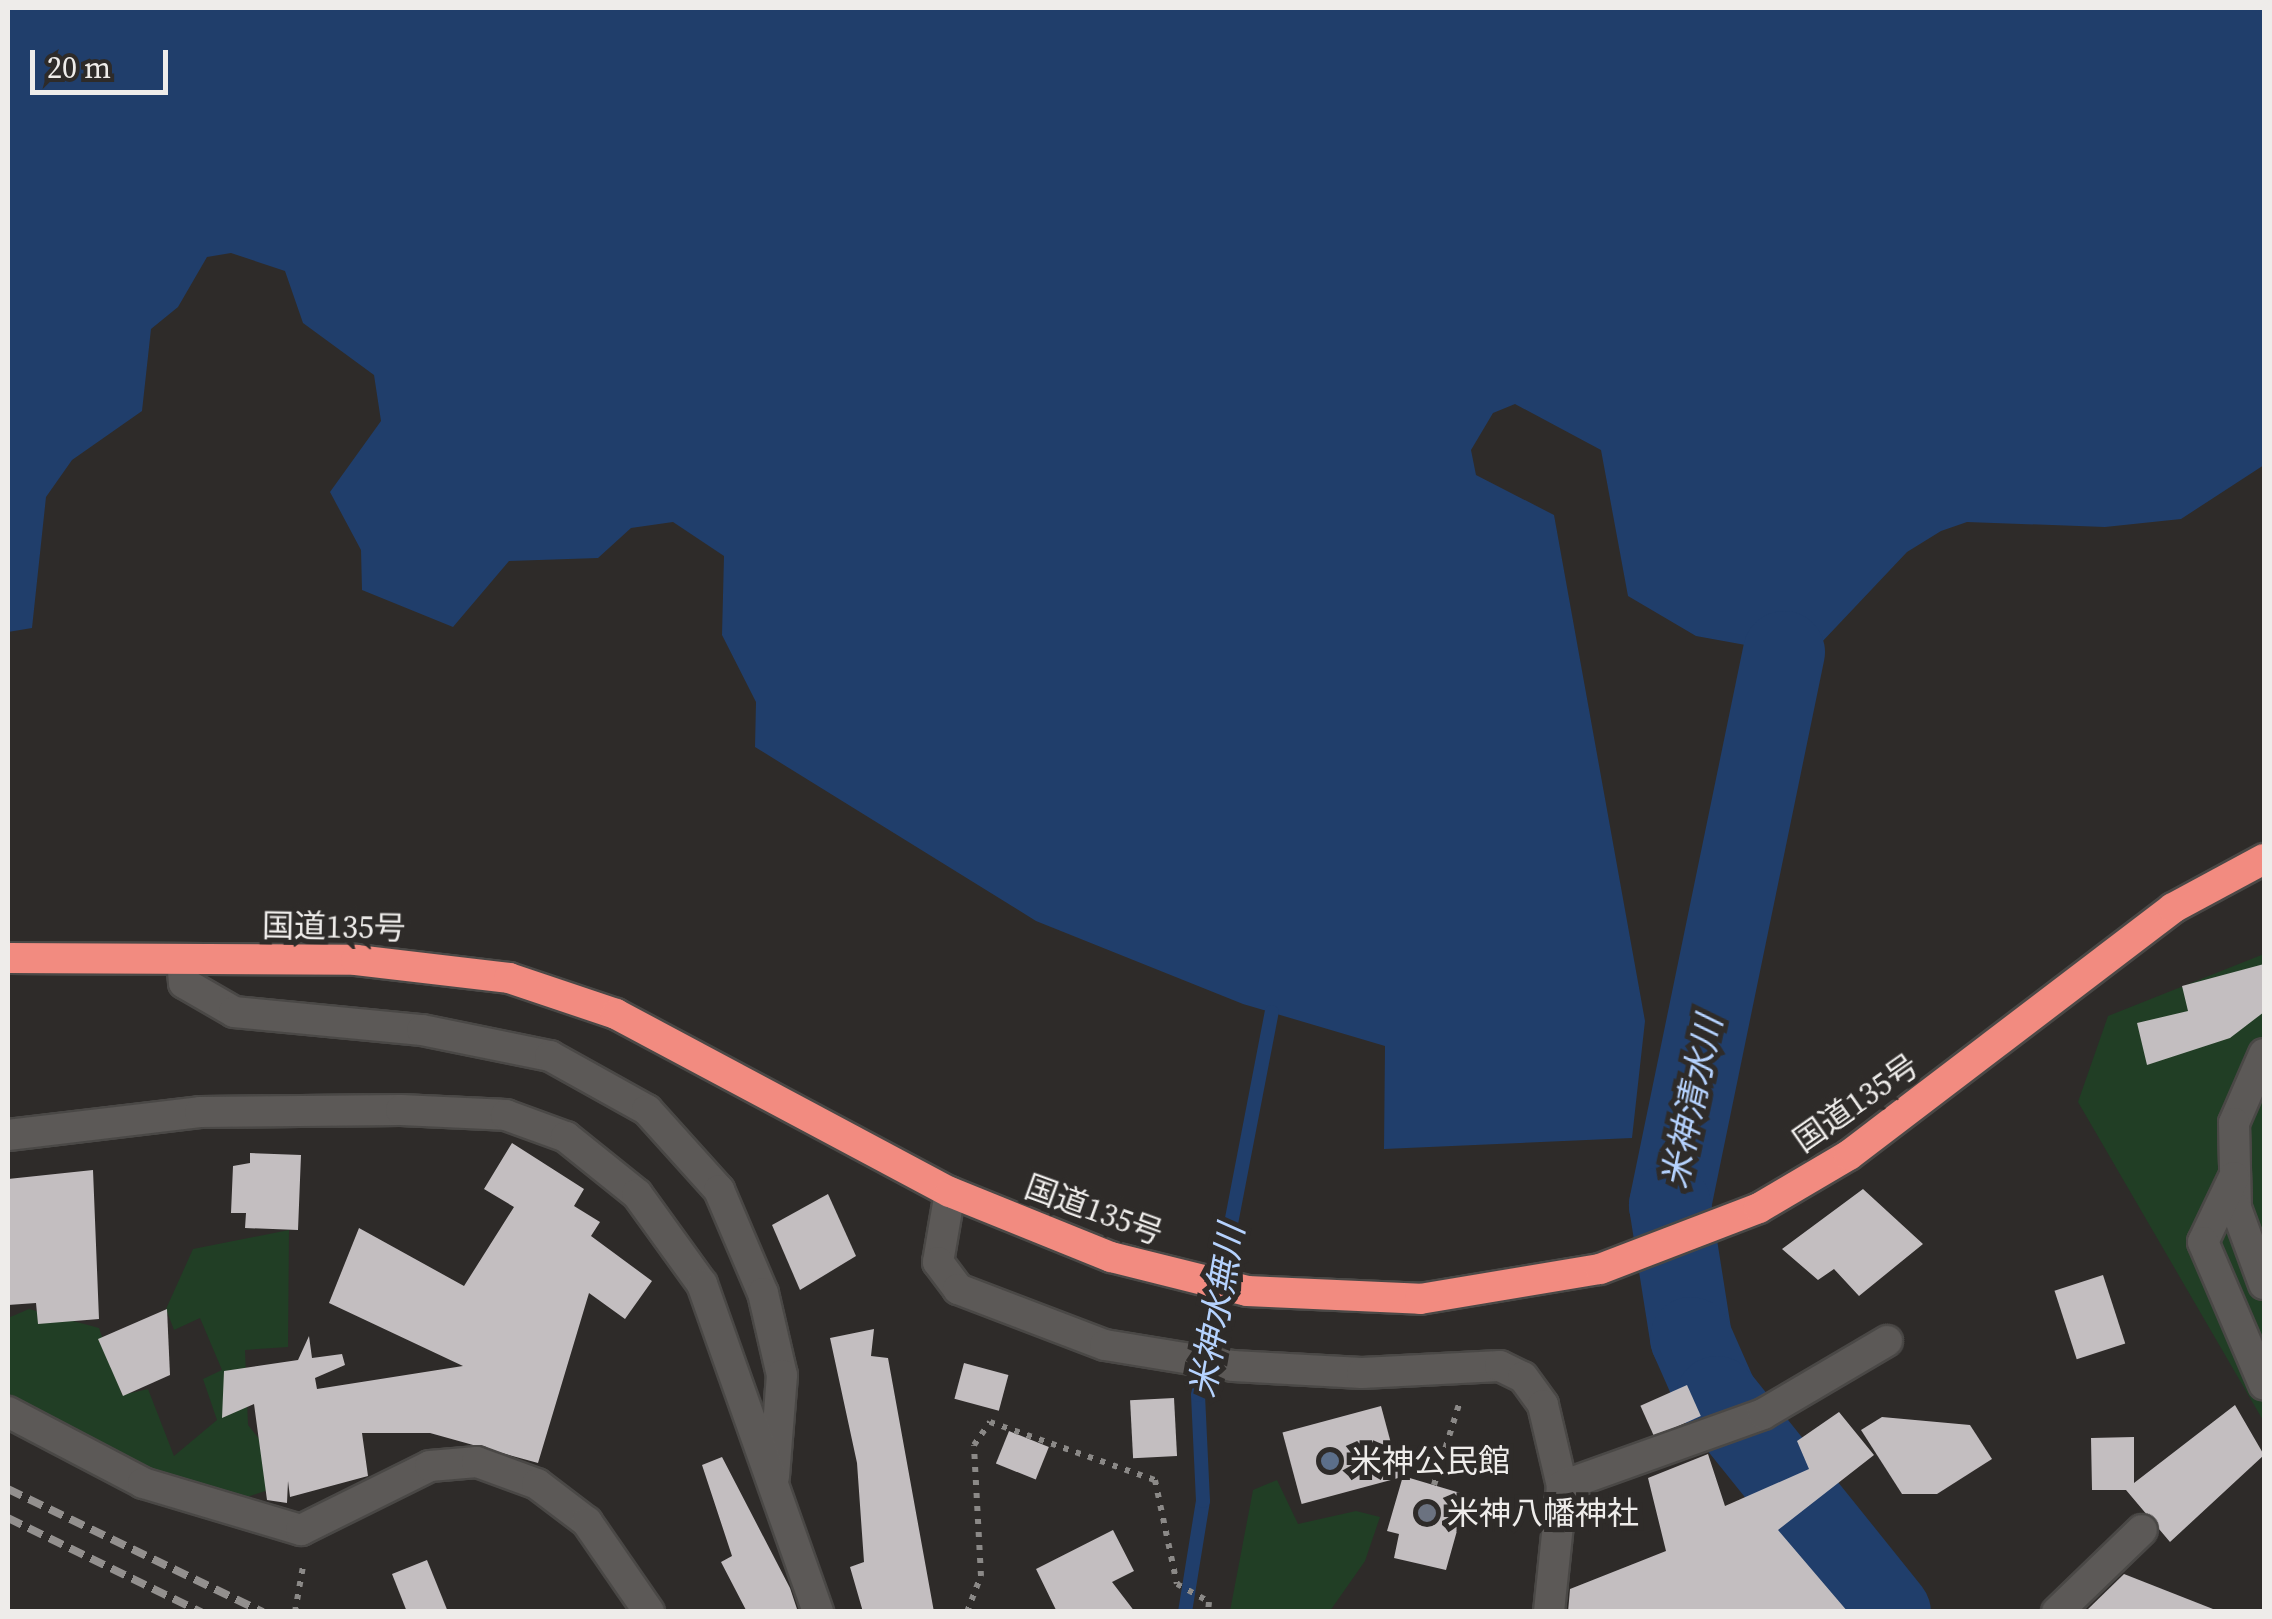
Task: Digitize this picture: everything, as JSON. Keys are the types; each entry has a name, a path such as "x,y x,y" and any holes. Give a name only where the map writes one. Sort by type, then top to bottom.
{"highway":[{"name":"国道135号","path":"8,958 423,964 548,989 616,1014 950,1192 1022,1224 1202,1282 1389,1300 1543,1283 1728,1224 1848,1155 2173,908 2264,858"}],"street":[{"path":"182,960 184,983 234,1012 422,1030 550,1056 647,1110 719,1190 763,1293 782,1375 774,1480"},
{"path":"2264,1054 2234,1123 2236,1208 2264,1284"},
{"path":"8,1135 200,1112 401,1110 537,1124 637,1194 675,1236 774,1480 818,1612"},
{"path":"2236,1174 2203,1242 2264,1384"},
{"path":"950,1192 938,1262 958,1289 1168,1360 1362,1374 1500,1366 1523,1377 1543,1406 1562,1486 1549,1612"},
{"path":"1562,1486 1707,1428 1764,1414 1888,1341"},
{"path":"8,1412 143,1483 301,1530 430,1466 477,1462 537,1484 587,1522 649,1612"},
{"path":"2057,1612 2142,1530"}],"path":[{"path":"967,1612 981,1576 974,1445 990,1422 1155,1480 1177,1584 1208,1607"},
{"path":"1434,1485 1452,1428"}],"green space":[{"path":"2264,954 2264,1422 2078,1102 2108,1016"},
{"path":"289,1230 288,1347 245,1350 248,1425 268,1450 268,1490 214,1508 8,1419 8,1318 29,1309 99,1328 122,1395 148,1389 174,1456 217,1420 203,1379 222,1370 200,1318 174,1330 166,1309 193,1249"},
{"path":"1277,1480 1298,1524 1356,1511 1380,1517 1365,1561 1330,1611 1230,1611 1253,1490"}],"water":[{"path":"8,8 2264,8 2264,465 2181,519 2105,527 1967,522 1941,531 1907,552 1820,644 1784,652 1696,636 1628,596 1601,450 1515,404 1493,413 1471,450 1476,475 1554,515 1645,1021 1632,1138 1384,1149 1385,1046 1243,1004 1036,921 755,747 756,702 722,635 724,556 673,522 631,528 598,558 509,561 453,627 362,590 361,550 330,492 381,421 374,375 303,323 285,271 231,253 207,257 178,307 151,329 142,411 72,460 46,497 32,628 8,632"}],"building":[{"path":"2264,964 2264,1012 2230,1038 2147,1065 2137,1023 2188,1011 2182,986"},
{"path":"512,1143 584,1189 574,1206 600,1222 591,1236 652,1281 625,1319 589,1293 538,1463 430,1433 362,1433 368,1476 290,1497 288,1481 287,1503 267,1500 254,1404 222,1418 224,1371 298,1360 309,1336 312,1358 342,1354 345,1365 315,1378 317,1389 463,1366 329,1303 359,1228 464,1286 514,1207 484,1189"},
{"path":"250,1153 301,1155 298,1230 245,1228 246,1213 231,1213 233,1166 250,1163"},
{"path":"93,1170 99,1319 38,1324 36,1303 8,1305 8,1179"},
{"path":"1863,1189 1923,1244 1859,1296 1834,1269 1818,1280 1782,1249"},
{"path":"828,1194 856,1256 800,1290 772,1225"},
{"path":"2103,1275 2125,1343 2077,1359 2054,1291"},
{"path":"167,1309 170,1375 123,1396 98,1339"},
{"path":"874,1329 871,1356 888,1358 934,1612 863,1612 850,1567 864,1562 857,1463 830,1338"},
{"path":"964,1363 1008,1375 999,1411 954,1399"},
{"path":"1687,1385 1701,1416 1654,1437 1640,1406"},
{"path":"1174,1398 1177,1456 1133,1458 1130,1400"},
{"path":"2235,1405 2264,1455 2170,1542 2126,1490 2092,1490 2091,1438 2134,1437 2134,1483"},
{"name":"米神公民館","path":"1381,1406 1400,1477 1302,1504 1282,1432"},
{"path":"1839,1412 1874,1455 1778,1530 1848,1612 1568,1612 1570,1589 1666,1551 1648,1478 1708,1454 1725,1506 1809,1469 1797,1441"},
{"path":"1882,1417 1970,1425 1992,1459 1937,1494 1902,1494 1861,1430"},
{"path":"1009,1431 1049,1447 1036,1480 996,1463"},
{"path":"722,1457 790,1588 798,1612 747,1612 721,1562 732,1556 702,1465"},
{"name":"米神八幡神社","path":"1403,1476 1467,1495 1446,1570 1394,1558 1399,1534 1387,1531"},
{"path":"1113,1530 1134,1571 1112,1582 1135,1612 1057,1612 1036,1569"},
{"path":"427,1560 448,1612 407,1612 392,1574"},
{"path":"2124,1574 2213,1609 2213,1612 2085,1612"}],"waterway":[{"name":"米神清水川","path":"1784,652 1670,1205 1691,1338 1717,1397 1890,1612"},
{"name":"米神水無川","path":"1185,1612 1203,1501 1198,1395 1272,1012"}],"railway":[{"path":"8,1489 263,1612"},
{"path":"8,1518 201,1612"}],"place":[{"name":"米神公民館","path":"1330,1461"},
{"name":"米神八幡神社","path":"1427,1513"}]}
